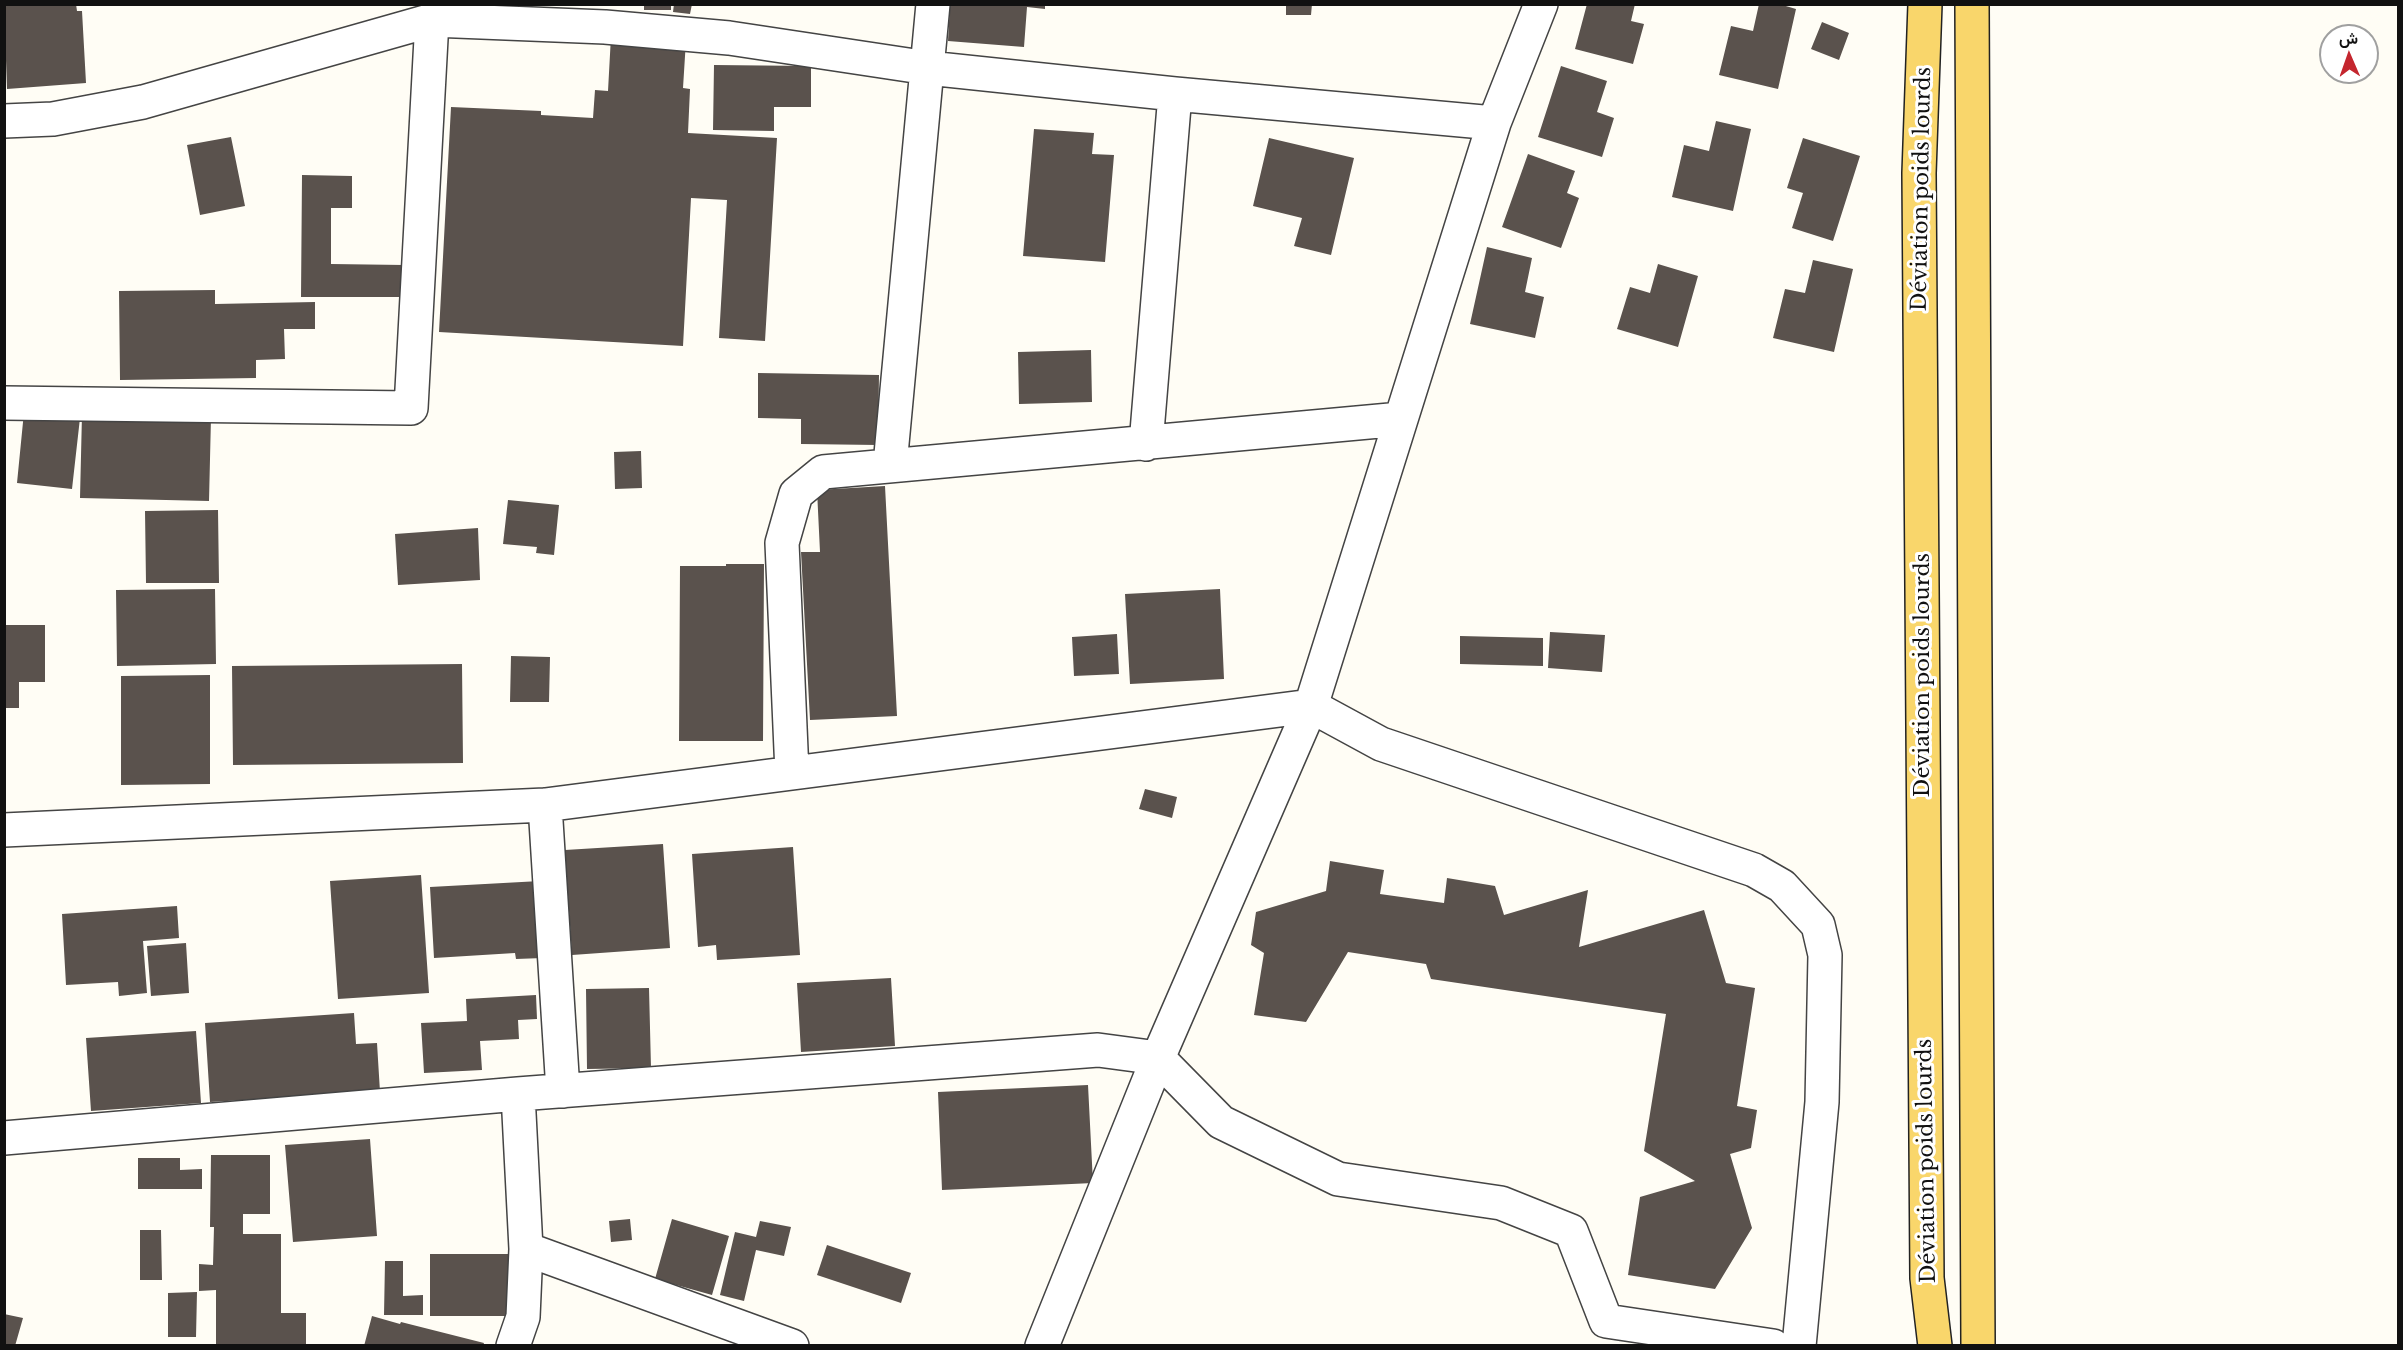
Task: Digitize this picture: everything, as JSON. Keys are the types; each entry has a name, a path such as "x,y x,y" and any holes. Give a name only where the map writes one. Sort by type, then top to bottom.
{"main road":[{"name":"Déviation poids lourds","path":"1925,4 1919,173 1927,1278 1935,1346"},
{"path":"1972,4 1978,1346"}],"street":[{"path":"890,465 933,4"},
{"path":"1042,1346 1158,1058 1311,706 1494,123 1541,4"},
{"path":"4,403 411,408 432,20"},
{"path":"4,121 53,118 143,102 432,20 605,27 729,38 928,68 1175,94 1494,123"},
{"path":"1146,444 1175,94"},
{"path":"792,773 782,543 796,494 823,472 1401,419"},
{"path":"4,830 545,805 1311,706 1381,744 1754,870 1782,886 1818,925 1825,954 1822,1102 1799,1346"},
{"path":"545,805 562,1091"},
{"path":"4,1138 518,1094 1098,1050 1158,1058 1221,1122 1338,1179 1501,1203 1571,1231 1606,1321 1773,1346"},
{"path":"513,1346 523,1317 526,1249 518,1094"},
{"path":"526,1249 792,1346"}],"building":[{"path":"4,4 76,4 77,11 82,11 86,83 7,89"},
{"path":"644,4 671,4 671,10 644,10"},
{"path":"674,4 692,4 690,14 673,12"},
{"path":"950,4 1045,4 1045,9 1027,7 1024,47 948,41"},
{"path":"1286,4 1312,4 1311,15 1286,15"},
{"path":"1587,4 1635,4 1631,21 1644,24 1633,64 1575,49"},
{"path":"1759,4 1779,4 1796,9 1778,89 1719,75 1731,26 1753,31"},
{"path":"1822,22 1849,33 1839,60 1811,49"},
{"path":"611,36 686,40 683,88 690,89 688,133 777,138 765,341 719,338 727,200 691,198 683,346 439,332 451,107 541,111 541,115 593,118 595,90 608,91"},
{"path":"714,65 811,66 811,107 774,107 774,131 713,130"},
{"path":"1561,66 1607,81 1597,112 1614,118 1602,157 1538,137"},
{"path":"1716,121 1751,129 1733,211 1672,197 1684,145 1709,151"},
{"path":"1034,129 1094,133 1092,154 1114,155 1105,262 1023,256"},
{"path":"231,137 245,206 200,215 187,145"},
{"path":"1269,138 1354,158 1331,255 1294,246 1302,218 1253,206"},
{"path":"1803,138 1860,156 1833,241 1792,228 1803,193 1787,188"},
{"path":"1528,154 1575,171 1567,193 1579,198 1561,248 1502,227"},
{"path":"302,175 352,176 352,208 331,208 331,264 404,265 404,297 301,297"},
{"path":"1487,247 1532,258 1525,292 1544,297 1535,338 1470,324"},
{"path":"1813,260 1853,269 1834,352 1773,338 1785,289 1805,293"},
{"path":"1658,264 1698,276 1678,347 1617,329 1630,287 1650,293"},
{"path":"215,290 215,304 315,302 315,329 284,329 285,359 256,360 256,378 120,380 119,291"},
{"path":"1091,350 1092,402 1019,404 1018,352"},
{"path":"758,373 879,375 878,445 801,444 801,419 758,418"},
{"path":"24,412 80,418 72,489 17,483"},
{"path":"82,414 211,417 209,501 80,498"},
{"path":"641,451 642,488 615,489 614,452"},
{"path":"885,486 897,716 810,720 801,552 820,552 817,490"},
{"path":"508,500 559,505 554,555 536,553 537,547 503,544"},
{"path":"218,510 219,583 146,583 145,511"},
{"path":"478,528 480,580 398,585 395,534"},
{"path":"726,564 764,564 763,741 679,741 680,566 726,566"},
{"path":"215,589 216,664 117,666 116,590"},
{"path":"1220,589 1224,679 1130,684 1125,594"},
{"path":"4,625 45,625 45,682 19,682 19,708 4,708"},
{"path":"1550,632 1605,635 1602,672 1548,668"},
{"path":"1117,634 1119,674 1074,676 1072,637"},
{"path":"1460,636 1543,638 1543,666 1460,664"},
{"path":"511,656 550,657 549,702 510,702"},
{"path":"462,664 463,763 233,765 232,666"},
{"path":"210,675 210,784 121,785 121,676"},
{"path":"1145,789 1177,797 1172,818 1139,809"},
{"path":"663,844 670,948 572,955 565,850"},
{"path":"793,847 800,955 717,960 716,945 698,947 692,854"},
{"path":"1330,861 1384,870 1380,894 1444,903 1447,878 1495,886 1504,915 1588,890 1579,947 1704,910 1726,983 1755,988 1737,1106 1757,1110 1751,1148 1730,1154 1752,1228 1715,1289 1628,1275 1640,1197 1695,1181 1644,1151 1666,1014 1431,979 1426,964 1348,952 1306,1022 1254,1015 1264,953 1251,945 1256,912 1326,891"},
{"path":"421,875 429,993 338,999 330,881"},
{"path":"540,881 543,958 516,959 515,953 434,958 430,887"},
{"path":"177,906 179,938 143,941 147,993 119,996 118,982 66,985 62,914"},
{"path":"186,943 189,993 151,996 147,946"},
{"path":"891,978 895,1046 801,1052 797,983"},
{"path":"649,988 651,1068 587,1069 586,989"},
{"path":"536,995 537,1019 518,1020 519,1039 480,1041 482,1070 424,1073 421,1023 467,1021 466,999"},
{"path":"354,1013 356,1044 377,1043 380,1092 210,1102 205,1023"},
{"path":"196,1031 201,1103 91,1111 86,1038"},
{"path":"1088,1085 1093,1183 942,1190 938,1092"},
{"path":"370,1139 377,1236 293,1242 285,1145"},
{"path":"211,1155 270,1155 270,1214 243,1214 243,1234 281,1234 281,1313 306,1313 306,1346 216,1346 216,1290 199,1291 199,1264 213,1265 214,1227 210,1227"},
{"path":"138,1158 180,1158 180,1170 202,1169 202,1189 138,1189"},
{"path":"630,1219 632,1240 611,1242 609,1221"},
{"path":"672,1219 729,1236 712,1295 655,1279"},
{"path":"760,1221 791,1227 784,1256 756,1250 744,1301 720,1295 735,1232 756,1237"},
{"path":"140,1230 161,1230 162,1280 140,1280"},
{"path":"827,1245 911,1273 901,1303 817,1275"},
{"path":"430,1254 510,1254 510,1316 430,1316"},
{"path":"385,1261 403,1261 403,1296 423,1295 423,1315 384,1315"},
{"path":"197,1292 196,1337 168,1337 168,1293"},
{"path":"4,1314 23,1318 15,1346 4,1346"},
{"path":"372,1316 484,1343 483,1346 364,1346"}]}
